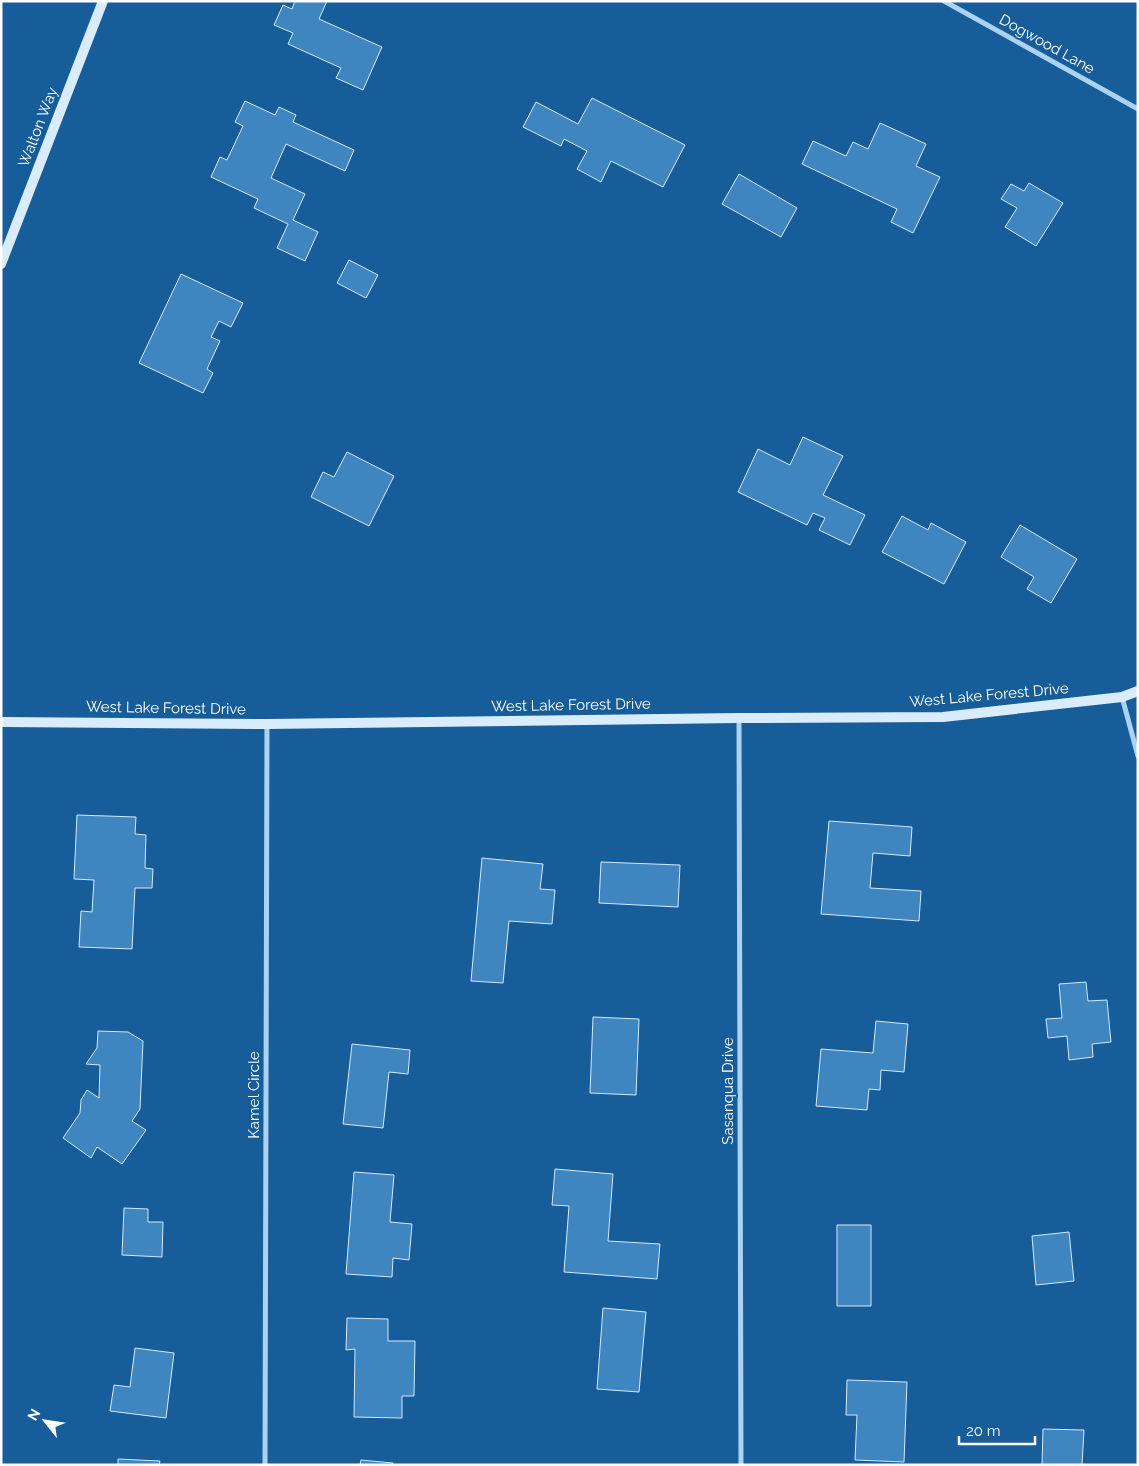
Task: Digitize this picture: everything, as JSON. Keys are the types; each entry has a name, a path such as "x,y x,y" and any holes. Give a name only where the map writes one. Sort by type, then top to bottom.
{"street":[{"name":"Walton Way","path":"1,264 103,1"},
{"name":"Dogwood Lane","path":"944,1 1138,109"},
{"name":"West Lake Forest Drive","path":"1,722 268,724 943,717 1122,697 1138,690"},
{"path":"1122,697 1138,756"},
{"name":"Sasanqua Drive","path":"739,718 741,1465"},
{"name":"Kamel Circle","path":"265,1465 268,724"}],"building":[{"path":"295,1 327,1 319,19 382,47 363,90 336,78 341,68 288,44 293,33 274,25 283,5 292,9"},
{"path":"592,98 685,145 663,187 611,161 601,182 577,169 587,151 564,139 561,146 523,127 536,102 578,124"},
{"path":"245,101 275,115 279,107 296,115 293,122 354,150 345,171 286,144 271,178 305,194 293,220 318,232 305,261 277,248 288,224 254,208 258,199 211,177 220,157 227,160 243,126 235,122"},
{"path":"880,123 926,144 916,166 940,177 913,233 891,222 897,209 802,164 813,141 846,156 853,142 868,149"},
{"path":"739,174 797,208 781,237 722,204"},
{"path":"1029,183 1063,203 1036,246 1005,227 1017,208 1001,199 1011,184 1024,191"},
{"path":"349,260 378,275 366,298 337,283"},
{"path":"181,274 243,303 231,327 219,321 211,337 220,341 207,369 213,373 203,393 139,363"},
{"path":"803,437 843,456 823,495 865,515 850,545 819,530 825,518 813,513 807,525 738,492 758,449 790,465"},
{"path":"347,452 394,476 369,526 311,497 323,472 334,477"},
{"path":"902,516 928,530 931,523 966,542 944,584 882,552"},
{"path":"1020,525 1077,559 1051,603 1027,589 1034,577 1001,557"},
{"path":"77,815 136,817 135,834 146,835 145,868 153,869 152,888 135,888 132,949 79,947 81,911 92,912 94,880 74,879"},
{"path":"829,821 912,827 910,856 873,853 870,888 921,891 919,921 821,914"},
{"path":"482,858 543,864 540,889 555,890 552,924 509,921 503,983 471,981"},
{"path":"601,862 680,865 678,907 599,903"},
{"path":"1086,982 1088,1001 1107,1000 1111,1042 1092,1044 1093,1057 1069,1060 1067,1036 1048,1038 1046,1019 1062,1018 1059,984"},
{"path":"593,1017 639,1019 636,1095 590,1093"},
{"path":"876,1021 908,1024 904,1072 881,1070 880,1090 869,1089 867,1110 816,1106 821,1049 873,1053"},
{"path":"98,1031 128,1032 143,1041 140,1109 132,1121 146,1130 122,1164 97,1147 91,1158 63,1138 80,1113 81,1100 87,1090 99,1098 100,1065 86,1064 97,1048"},
{"path":"352,1044 410,1050 408,1074 389,1072 383,1128 343,1124"},
{"path":"555,1169 613,1174 608,1241 660,1244 657,1279 564,1272 569,1206 552,1205"},
{"path":"354,1172 394,1175 390,1222 412,1224 409,1260 393,1258 392,1277 346,1274"},
{"path":"124,1208 148,1209 148,1222 163,1222 162,1257 122,1255"},
{"path":"837,1225 871,1225 871,1306 837,1306"},
{"path":"1069,1232 1074,1281 1036,1285 1032,1236"},
{"path":"603,1308 646,1312 639,1392 597,1389"},
{"path":"347,1318 388,1319 388,1341 415,1341 414,1396 402,1396 402,1418 354,1417 355,1349 346,1350"},
{"path":"135,1348 174,1353 166,1418 110,1411 114,1385 130,1387"},
{"path":"847,1380 907,1382 904,1462 855,1460 857,1415 846,1415"},
{"path":"1043,1429 1084,1430 1082,1465 1042,1465"},
{"path":"118,1459 160,1461 159,1465 118,1465"},
{"path":"361,1460 393,1463 393,1465 360,1465"}]}
